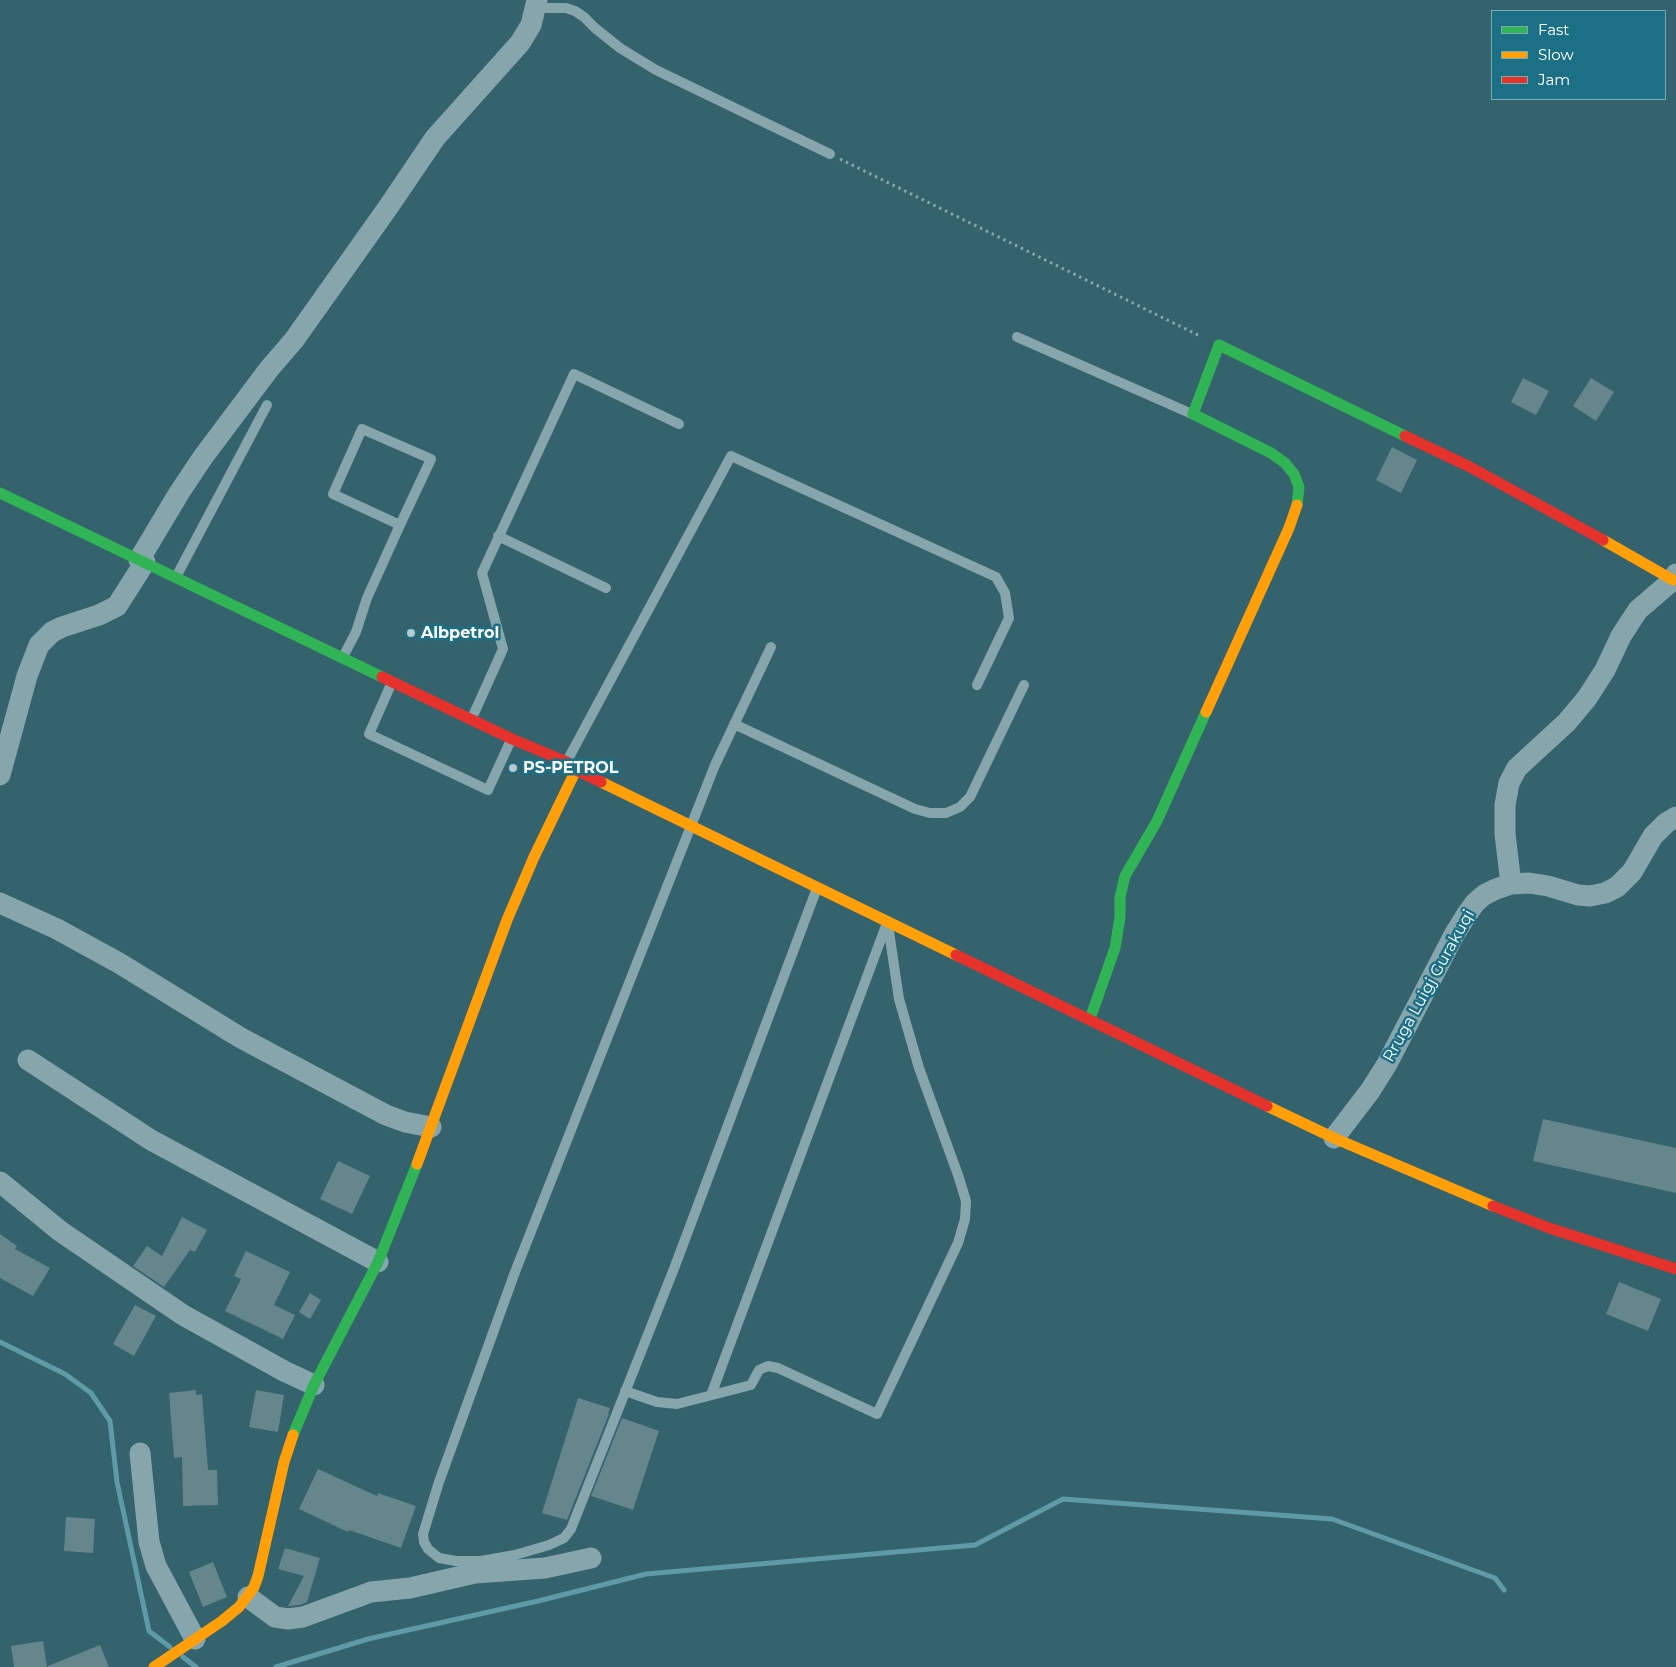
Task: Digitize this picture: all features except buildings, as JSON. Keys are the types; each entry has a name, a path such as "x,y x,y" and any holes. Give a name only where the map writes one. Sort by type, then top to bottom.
{"street":[{"path":"0,775 27,676 39,646 57,629 99,615 116,606 178,493 203,457 268,369 299,332 435,138 520,43 531,25 536,4"},
{"path":"1090,1019 1115,948 1120,917 1120,897 1125,876 1161,813 1290,528 1298,502 1299,487 1294,474 1285,463 1271,453 1193,414 1219,345 1470,467 1674,577 1638,610 1621,636 1605,670 1587,698 1567,722 1517,768 1509,783 1505,805 1505,834 1511,884 1529,883 1548,886 1578,895 1590,896 1606,893 1617,887 1632,872 1653,836 1676,818"},
{"path":"0,493 392,682 572,766 1334,1138 1549,1228 1676,1269"},
{"path":"161,1664 239,1607 248,1597 258,1576 284,1462 314,1385 378,1262 431,1127 507,920 572,766"},
{"name":"Rruga Luigj Gurakuqi","path":"1334,1138 1370,1091 1387,1064 1454,935 1467,914 1484,895 1496,888 1511,884"},
{"path":"0,903 56,929 119,962 241,1038 386,1115 405,1122 431,1127"},
{"path":"28,1060 151,1140 378,1262"},
{"path":"0,1182 60,1231 183,1315 284,1371 314,1385"},
{"path":"140,1453 149,1542 156,1566 191,1642"},
{"path":"248,1597 275,1617 288,1619 302,1617 370,1592 410,1588 475,1573 545,1568 591,1558"}],"lane":[{"path":"536,4 575,11 620,48 656,70 830,154"},
{"path":"1017,337 1193,414"},
{"path":"471,719 503,649 482,573 574,374 679,424"},
{"path":"176,578 267,405"},
{"path":"343,658 356,632 367,598 431,459 362,429 334,494 400,525"},
{"path":"572,766 731,456 996,577 1005,593 1010,618 977,685"},
{"path":"498,536 606,588"},
{"path":"771,647 715,765 515,1272 439,1482 423,1534 424,1542 428,1549 439,1558 456,1561 481,1561 515,1555 550,1545 564,1538 571,1529 682,1247 817,887"},
{"path":"392,682 369,734 488,790 512,739"},
{"path":"734,724 914,809 930,813 946,813 960,808 970,797 1024,685"},
{"path":"625,1391 657,1402 677,1404 751,1385 759,1370 768,1366 778,1368 876,1414 958,1244 965,1219 966,1201 918,1068 899,998 888,921"},
{"path":"711,1395 888,921"}],"path":[{"path":"830,154 1219,345"}],"waterway":[{"path":"0,1342 65,1374 91,1393 110,1421 117,1482 149,1631 170,1647"},
{"path":"276,1667 368,1639 538,1601 646,1574 975,1545 1063,1499 1332,1519 1495,1578 1504,1590"},
{"path":"183,1657 196,1667"}],"traffic: fast":[{"path":"1297,505 1299,487 1294,474 1285,463 1271,453 1193,414 1219,345 1405,436"},
{"path":"0,493 382,677"},
{"path":"1090,1019 1115,948 1120,917 1120,897 1125,876 1157,821 1206,712"},
{"path":"293,1435 314,1385 378,1262 417,1164"}],"traffic: slow":[{"path":"1206,712 1289,528 1297,505"},
{"path":"1603,540 1673,580"},
{"path":"417,1164 507,920 534,857 576,770"},
{"path":"601,782 956,955"},
{"path":"1267,1106 1334,1138 1493,1206"},
{"path":"154,1667 222,1621 239,1607 254,1587 284,1462 293,1435"}],"traffic: jam":[{"path":"1405,436 1470,467 1603,540"},
{"path":"382,677 512,739 567,762 576,770 601,782"},
{"path":"956,955 1267,1106"},
{"path":"1493,1206 1549,1228 1676,1269"}],"place":[{"name":"Albpetrol","path":"411,633"},
{"name":"PS-PETROL","path":"513,768"}]}
